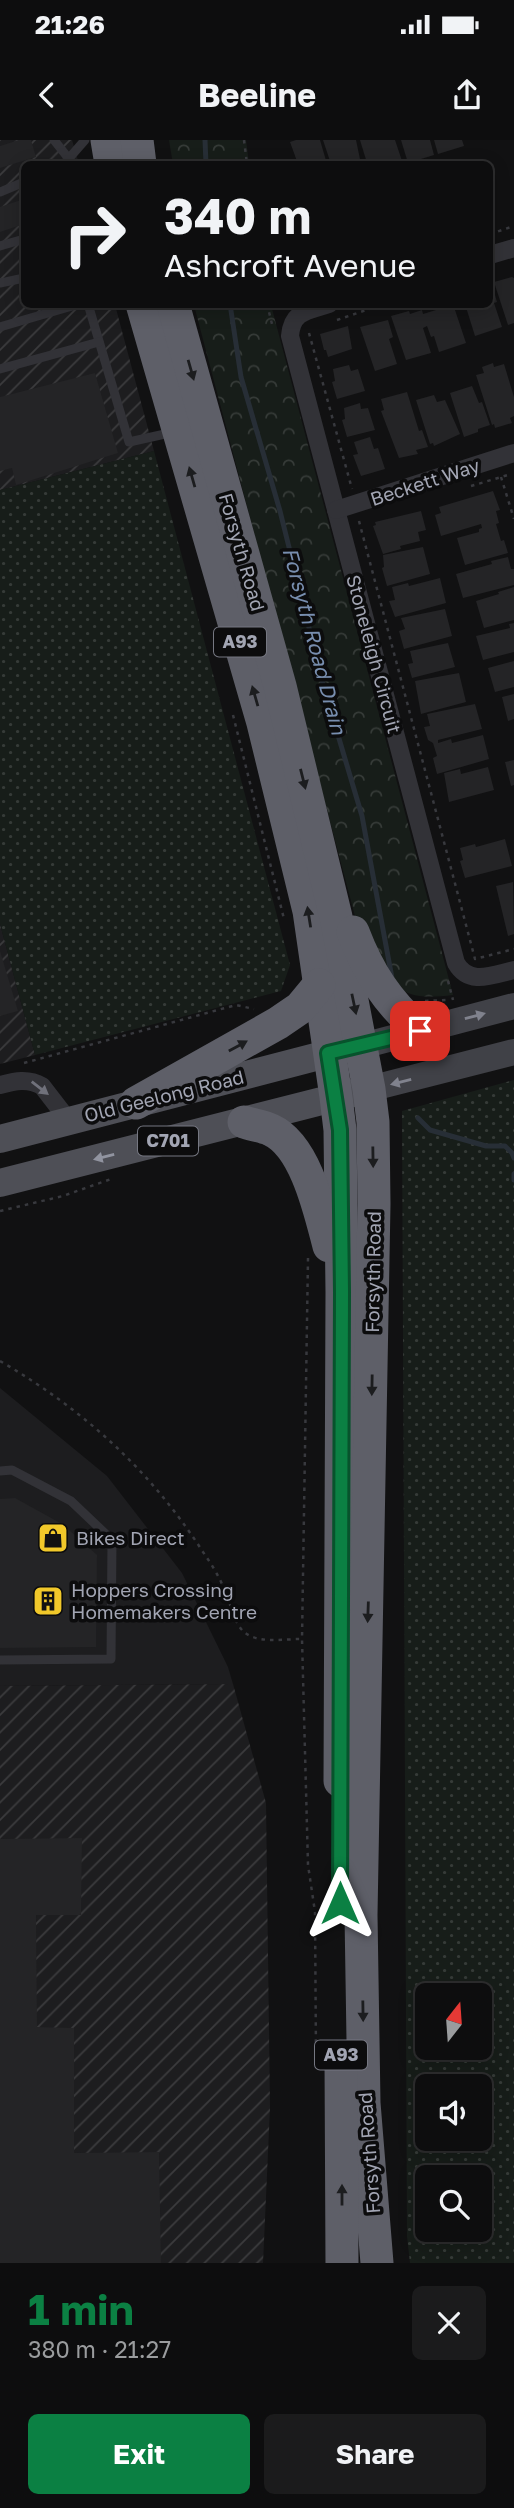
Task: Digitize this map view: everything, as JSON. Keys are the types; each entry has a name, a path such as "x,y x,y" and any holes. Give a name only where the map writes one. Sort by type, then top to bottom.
{"highway":[{"path":"107,140 110,161"},
{"path":"137,140 140,161"},
{"name":"Forsyth Road","path":"143,308 263,723 309,911 340,1130 342,2263"},
{"name":"Forsyth Road","path":"174,308 280,686 336,917 362,1046 373,1122 374,1204 361,1915 365,2103 377,2263"},
{"path":"318,842 363,957 389,1000 420,1031"},
{"path":"136,1103 278,1023 300,1008 319,985"},
{"path":"244,1122 271,1130 284,1139 302,1167 313,1188 342,1292"}],"main road":[{"path":"362,1046 514,1006"},
{"name":"C701","path":"328,1053 362,1046"},
{"path":"369,1089 514,1052"},
{"name":"Old Geelong Road","path":"0,1139 328,1053"},
{"name":"C701","path":"0,1183 369,1089"}],"street":[{"path":"493,254 514,248"},
{"name":"Stoneleigh Circuit","path":"331,313 298,316 292,321 290,336 456,963 466,976 475,978 514,970"},
{"name":"Beckett Way","path":"336,510 514,453"},
{"path":"0,1084 24,1080 37,1083 68,1121"}],"lane":[{"path":"54,140 65,161"},
{"path":"67,161 85,140"},
{"path":"0,192 21,184"},
{"path":"0,246 21,240"},
{"path":"0,283 21,279"},
{"path":"0,327 65,308"},
{"path":"89,308 129,442 179,431"},
{"path":"0,369 99,342"},
{"path":"0,1471 12,1471 71,1501 111,1540 111,1659 0,1660"}],"path":[{"path":"245,140 247,161"},
{"path":"493,233 514,226"},
{"path":"331,313 360,308"},
{"path":"308,330 475,959 514,949"},
{"path":"462,489 514,472"},
{"path":"501,477 514,519"},
{"path":"232,710 284,921"},
{"path":"389,1000 404,990 425,1002 463,998"},
{"path":"13,1065 236,1005 270,1013 278,1023"},
{"path":"0,1211 63,1196 116,1176"},
{"path":"308,1251 302,1639 308,1865 315,1912 316,2061"},
{"path":"0,1361 43,1386 115,1444 166,1500 223,1585 244,1631 258,1639 302,1639"}],"shaded area":[{"path":"0,140 72,140 78,161 21,161 21,308 116,308 154,451 0,490"},
{"path":"0,924 35,1055 0,1064"},
{"name":"Hoppers Crossing Homemakers Centre","path":"0,1388 107,1476 182,1573 228,1667 233,1684 0,1686"},
{"path":"233,1684 266,1803 270,2108 263,2263 0,2263 0,1686"}],"green space":[{"path":"169,140 246,140 249,161 172,161"},
{"path":"195,308 272,308 453,995 411,994 395,984 365,954"},
{"path":"154,451 290,965 281,991 35,1055 0,924 0,490"},
{"path":"514,1080 514,2263 410,2263 407,2236 402,1111"}],"building":[{"path":"19,140 31,140 36,157 0,168 0,146"},
{"path":"320,140 326,161 297,161 290,142"},
{"path":"323,140 356,140 360,161 330,161"},
{"path":"360,140 395,140 402,161 366,161"},
{"path":"401,140 430,140 434,155 407,161"},
{"path":"434,140 462,140 464,146 438,154"},
{"path":"21,200 21,225 0,232 0,207"},
{"path":"512,277 514,323 508,325 494,282"},
{"path":"493,288 497,302 494,303 502,327 475,336 466,308 493,308"},
{"path":"454,308 466,343 439,352 434,336 431,337 427,326 423,328 431,353 406,360 391,316 409,311 410,314 422,310 423,314"},
{"path":"388,320 393,337 389,339 397,364 375,371 360,327"},
{"path":"348,326 352,349 328,357 320,334"},
{"path":"493,363 494,367 504,364 514,397 514,416 510,418 512,423 495,428 476,375 484,373 482,367"},
{"path":"349,365 351,371 358,369 365,391 337,399 332,382 335,381 333,369"},
{"path":"95,373 118,453 16,485 12,468 0,471 0,397"},
{"path":"472,386 479,403 482,402 490,425 464,437 450,393"},
{"path":"407,392 419,431 422,430 428,447 416,450 418,454 399,458 381,411 384,410 381,399"},
{"path":"434,395 437,402 445,400 460,434 434,446 433,443 430,444 416,400"},
{"path":"360,403 361,409 368,408 375,430 347,437 342,420 345,419 344,408"},
{"path":"370,437 374,449 378,448 385,469 361,476 353,455 358,454 354,442"},
{"path":"493,491 500,510 496,511 499,523 496,524 508,553 465,565 457,538 479,532 481,524 441,536 435,515 441,513 439,507"},
{"path":"421,511 426,530 418,532 420,541 383,554 373,526 376,525 375,522"},
{"path":"423,547 430,574 387,586 382,568 383,555"},
{"path":"508,557 511,569 514,569 514,585 463,598 456,574"},
{"path":"440,578 446,603 395,617 389,601 395,600 392,587 408,583 409,586"},
{"path":"514,587 514,620 484,628 476,601"},
{"path":"445,609 452,636 404,649 399,631 405,629 401,618"},
{"path":"514,623 514,652 483,660 476,636 510,628 509,624"},
{"path":"448,643 455,667 412,678 408,664 413,663 410,651"},
{"path":"514,661 514,687 495,692 488,668"},
{"path":"459,673 466,702 421,714 415,681"},
{"path":"514,694 514,719 508,721 502,697"},
{"path":"475,704 482,729 438,740 438,743 451,739 452,743 483,735 489,759 437,774 433,758 437,756 424,727 430,726 427,714"},
{"path":"514,760 514,785 511,786 505,762"},
{"path":"488,767 494,790 449,802 444,773 460,769 461,774"},
{"path":"505,839 512,866 465,878 460,861 463,860 460,848 475,844 476,847"},
{"path":"513,882 514,934 508,936 496,886"},
{"path":"0,951 18,1011 0,1016"},
{"name":"Hoppers Crossing Homemakers Centre","path":"15,1498 62,1524 97,1555 96,1647 0,1648 0,1499"},
{"path":"82,1838 81,1915 36,1915 37,2027 74,2028 74,2153 159,2152 161,2263 0,2263 0,1839"}],"waterway":[{"name":"Forsyth Road Drain","path":"205,140 206,161"},
{"name":"Forsyth Road Drain","path":"231,308 241,377 280,511 324,688 362,816 392,978"},
{"name":"Forsyth Road Drain","path":"418,1118 430,1130 486,1146 505,1146 514,1158"},
{"name":"Forsyth Road Drain","path":"514,1174 514,1180"}],"place":[{"name":"Bikes Direct","path":"53,1538"},
{"name":"Hoppers Crossing Homemakers Centre","path":"48,1601"}],"route":[{"path":"340,1903 340,1130 328,1053 420,1031"}]}
